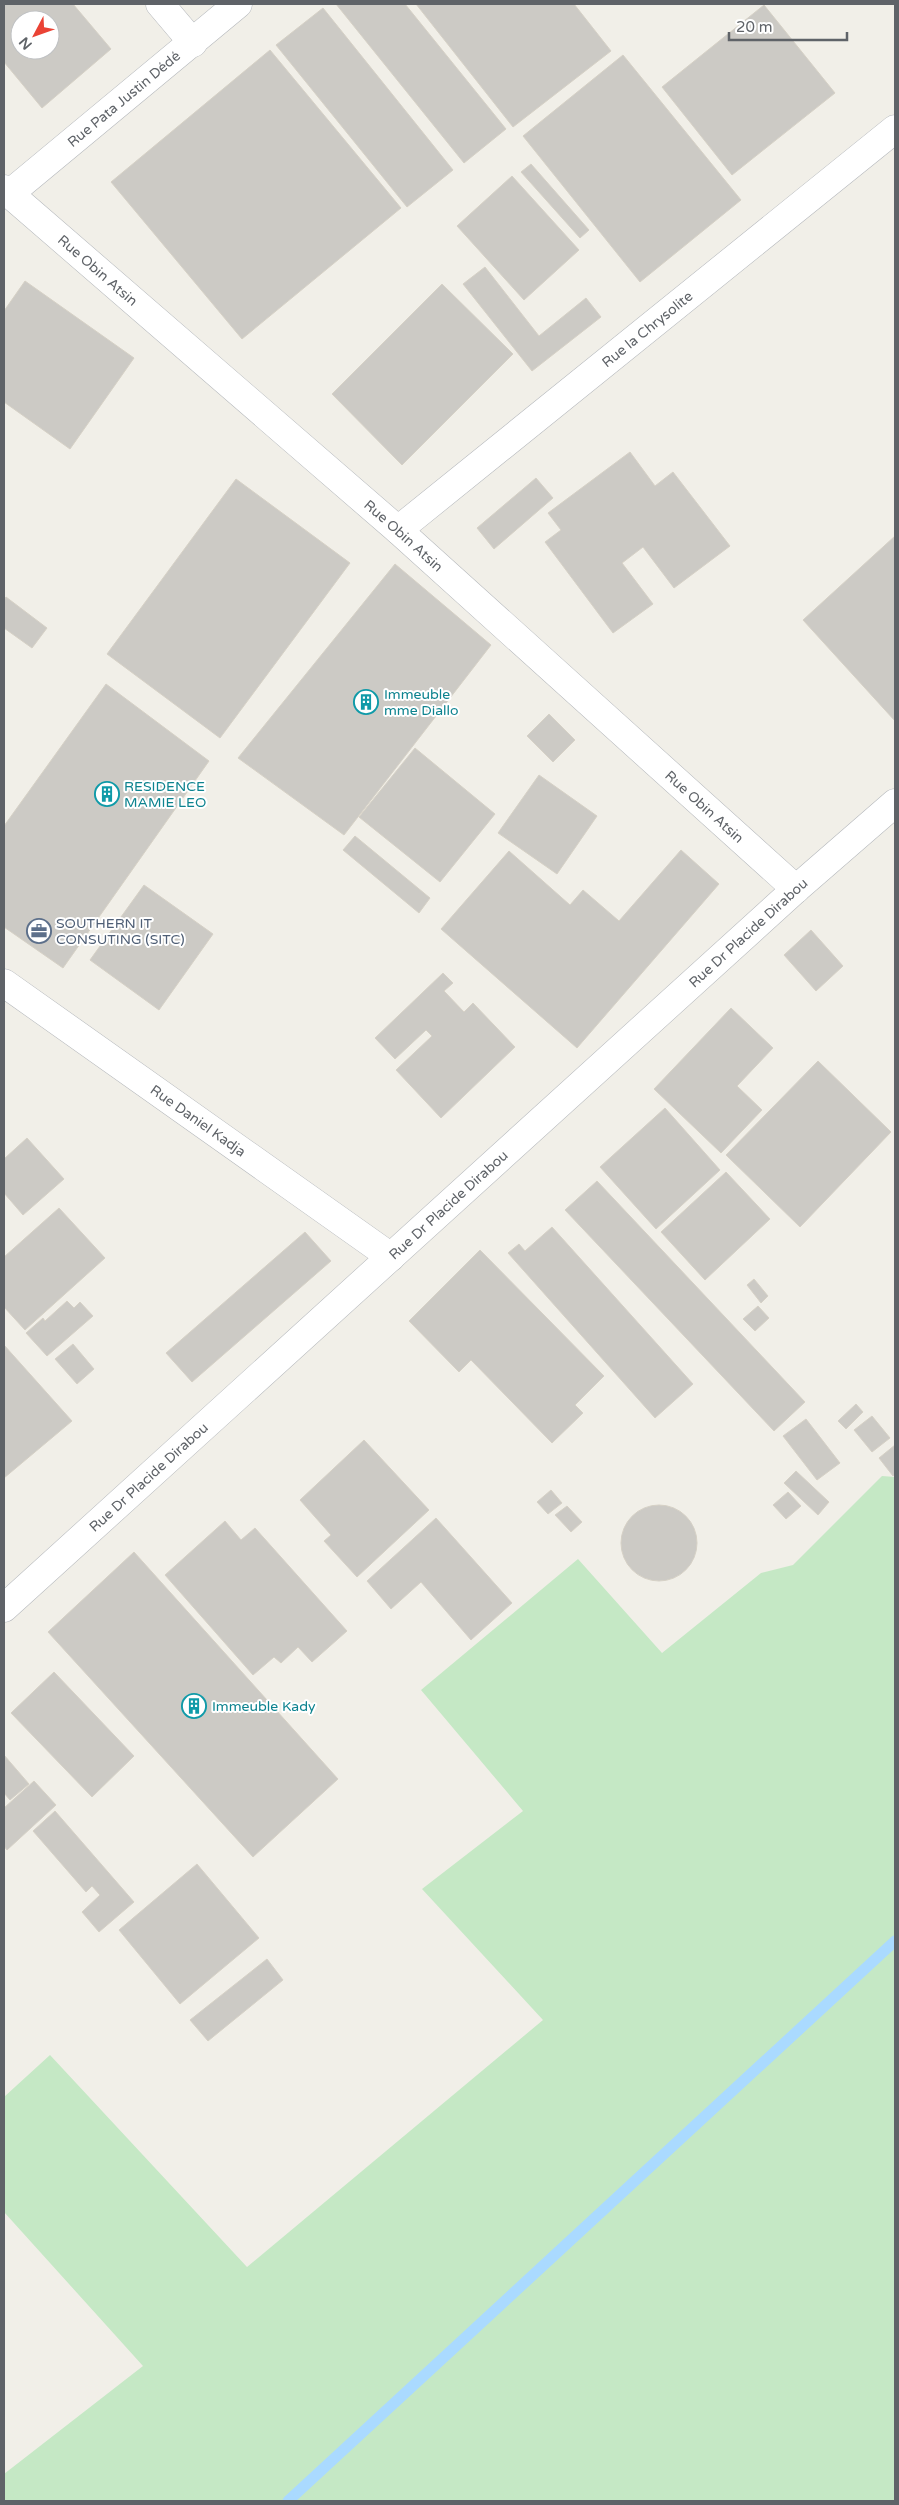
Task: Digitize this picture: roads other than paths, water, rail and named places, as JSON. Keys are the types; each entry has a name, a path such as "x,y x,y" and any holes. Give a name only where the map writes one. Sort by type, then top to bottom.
{"street":[{"path":"160,4 193,43"},
{"name":"Rue Pata Justin Dédé","path":"7,192 193,43 238,4"},
{"name":"Rue la Chrysolite","path":"398,530 895,129"},
{"name":"Rue Obin Atsin","path":"7,192 398,530 796,889"},
{"name":"Rue Dr Placide Dirabou","path":"4,1608 796,889 895,803"},
{"name":"Rue Daniel Kadja","path":"4,983 391,1257"}],"waterway":[{"path":"288,2501 895,1941"}],"place":[{"name":"Immeuble mme Diallo","path":"366,702"},
{"name":"RESIDENCE MAMIE LEO","path":"107,794"},
{"name":"SOUTHERN IT CONSUTING (SITC)","path":"39,931"},
{"name":"Immeuble Kady","path":"194,1706"}]}
